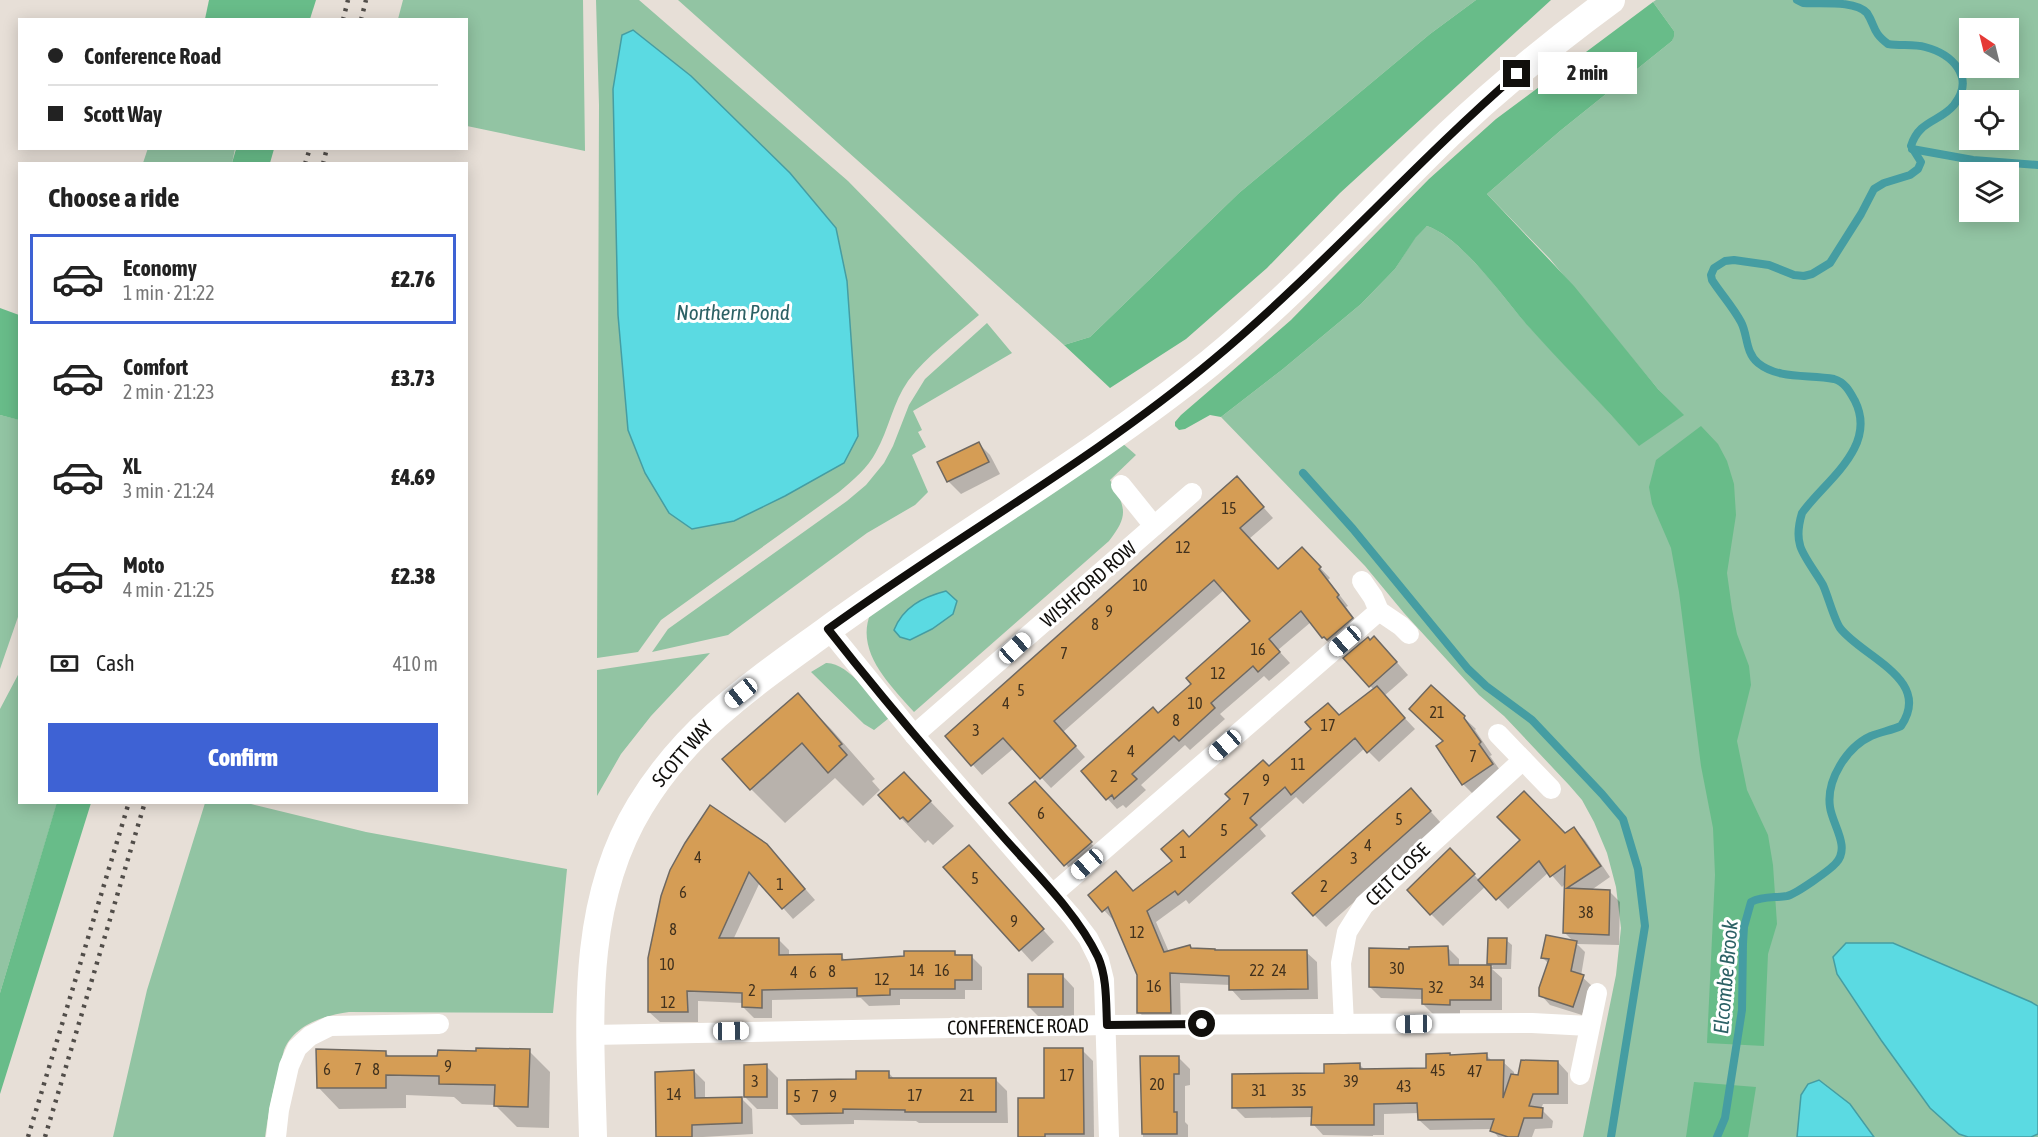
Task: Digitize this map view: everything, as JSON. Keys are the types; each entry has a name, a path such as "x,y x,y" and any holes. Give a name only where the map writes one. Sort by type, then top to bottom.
{"street":[{"name":"SCOTT WAY","path":"593,1137 591,982 596,927 612,867 637,810 669,763 707,723 741,693 876,594 1108,440 1214,360 1297,286 1464,121 1533,61 1611,0"},
{"name":"WISHFORD ROW","path":"1121,484 1154,526"},
{"name":"WISHFORD ROW","path":"914,735 1192,493"},
{"path":"1362,581 1379,611 1409,634"},
{"path":"1053,894 1379,611"},
{"path":"828,629 914,735 1053,894 1088,938 1099,960 1104,980 1109,1137"},
{"path":"1498,734 1551,789"},
{"name":"CELT CLOSE","path":"1344,1024 1341,963 1347,932 1364,905 1523,759"},
{"path":"1580,1075 1597,993"},
{"name":"CONFERENCE ROAD","path":"591,1035 1107,1025 1532,1023 1589,1026"},
{"path":"276,1137 279,1110 289,1066 297,1048 310,1035 330,1026 439,1024"}],"green space":[{"path":"209,0 316,0 310,18 205,18"},
{"path":"403,0 583,0 585,151 468,126 468,18 398,18"},
{"path":"596,0 639,0 848,181 979,315 932,354 908,381 898,398 876,452 855,478 839,492 661,620 638,652 597,658 599,105","holes":["633,30 691,76 790,173 836,228 645,473 628,430 618,315"]},
{"path":"678,0 1476,0 1430,34 1239,193 1090,337 1064,345"},
{"path":"1476,0 1551,0 1340,193 1267,268 1186,339 1110,388 1064,345 1090,337 1239,193 1430,34"},
{"path":"1656,0 2038,0 2038,1137 1583,1137 1616,975 1621,928 1616,887 1607,853 1594,822 1582,800 1569,785 1504,716 1479,695 1404,613 1365,566 1221,417 1361,304 1395,269 1416,236 1427,226 1455,243 1469,256 1530,328 1639,445 1683,415 1658,389 1550,259 1487,194 1560,131 1672,41 1674,31 1653,2"},
{"path":"1653,2 1674,31 1672,41 1560,131 1487,194 1574,286 1658,389 1684,415 1639,446 1527,325 1467,255 1454,242 1427,226 1416,237 1395,269 1361,304 1283,369 1221,417 1210,415 1185,429 1179,430 1175,426 1175,422 1181,415 1291,320 1429,179 1496,119"},
{"path":"147,150 235,150 232,162 143,162"},
{"path":"235,150 274,150 270,162 232,162"},
{"path":"0,308 18,315 18,420 0,415"},
{"path":"987,323 1012,353 913,411 922,430 918,432 926,447 912,455 928,492 915,505 867,533 728,635 652,652 668,629 866,485 884,463 909,405 925,379"},
{"path":"0,415 18,420 18,617 0,669"},
{"path":"1701,426 1718,444 1727,461 1734,484 1736,515 1727,573 1737,634 1749,666 1751,685 1737,741 1747,790 1768,835 1773,865 1777,924 1768,954 1764,1046 1707,1043 1715,875 1713,828 1701,766 1679,592 1671,548 1652,504 1649,487 1656,460"},
{"path":"1121,442 1136,455 1110,480 1123,511 1120,524 1109,541 914,712 885,679 871,654 867,640 867,626 871,612"},
{"path":"710,653 651,716 621,754 597,796 597,670"},
{"path":"826,663 835,664 852,675 889,718 874,730 864,724 811,672"},
{"path":"18,675 18,804 57,804 0,993 0,709"},
{"path":"56,804 91,804 0,1094 0,993"},
{"path":"205,804 251,804 366,832 567,869 553,1013 349,1012 311,1023 295,1034 284,1050 265,1137 113,1137 147,990"},
{"path":"1694,1082 1756,1087 1748,1137 1686,1137"}],"water":[{"name":"Northern Pond","path":"633,30 691,76 790,173 836,228 847,281 858,436 844,463 734,521 692,529 669,513 645,473 628,430 618,315 613,89 622,35"},
{"path":"946,591 957,601 953,614 932,629 910,640 900,637 894,630 908,609 929,596"},
{"path":"1846,943 1893,943 2038,1006 2038,1134 2031,1137 1968,1137 1959,1134 1930,1108 1837,974 1833,957"},
{"path":"1819,1080 1850,1104 1874,1137 1797,1137 1801,1095 1808,1084"}],"building":[{"path":"979,442 989,462 947,482 937,462"},
{"path":"1237,476 1264,507 1240,528 1278,569 1302,547 1321,567 1319,569 1353,618 1327,640 1322,638 1301,611 1269,639 1280,652 1258,672 1253,666 1211,703 1215,708 1179,741 1174,736 1132,774 1137,779 1114,799 1112,795 1106,800 1081,771 1153,707 1158,713 1191,684 1186,678 1250,621 1214,580 1054,721 1076,746 1040,779 1003,738 971,766 945,736"},
{"path":"1374,636 1397,662 1369,687 1343,658 1368,637 1370,640"},
{"path":"1431,685 1465,716 1464,718 1481,742 1479,744 1493,764 1462,785 1436,746 1443,741 1409,709"},
{"path":"1377,686 1405,718 1367,753 1355,738 1291,795 1285,787 1250,818 1257,825 1178,895 1175,891 1147,911 1164,952 1190,945 1191,948 1215,950 1307,950 1308,989 1229,990 1229,976 1170,973 1171,1013 1137,1013 1137,975 1108,907 1102,912 1088,895 1116,871 1133,891 1172,861 1161,849 1183,830 1189,837 1230,799 1225,794 1263,760 1269,766 1311,729 1305,722 1328,703 1339,715"},
{"path":"798,693 842,744 839,746 847,755 828,773 802,743 750,790 722,759"},
{"path":"904,772 931,801 908,822 903,817 900,819 878,795"},
{"path":"1035,781 1092,842 1064,866 1009,803"},
{"path":"1411,788 1431,811 1313,916 1292,893"},
{"path":"1524,791 1565,833 1574,827 1601,866 1567,888 1610,890 1609,935 1563,933 1565,866 1550,877 1539,861 1496,900 1478,880 1520,840 1497,817"},
{"path":"710,805 767,844 805,889 782,909 749,872 719,938 779,938 779,955 842,954 842,960 904,956 904,951 955,951 955,955 972,955 972,980 955,980 955,989 890,989 890,995 857,996 857,988 762,990 762,1008 742,1007 742,993 687,991 688,1012 648,1012 648,958 661,896 670,870"},
{"path":"969,845 1044,929 1019,951 943,867"},
{"path":"1450,848 1475,874 1430,915 1407,890"},
{"path":"1546,935 1577,941 1571,971 1584,975 1573,1007 1539,996 1539,988 1549,959 1541,958"},
{"path":"1488,938 1507,938 1506,964 1487,964"},
{"path":"1448,946 1449,965 1491,965 1491,1000 1450,1000 1450,1005 1422,1004 1422,989 1369,987 1369,948 1409,949 1409,947"},
{"path":"1028,974 1063,974 1063,1007 1028,1007"},
{"path":"476,1048 530,1049 528,1107 494,1106 495,1085 439,1084 439,1076 386,1075 386,1088 317,1088 316,1049 386,1051 386,1056 437,1056 438,1050 476,1051"},
{"path":"1044,1048 1083,1048 1084,1134 1018,1137 1018,1098 1044,1098"},
{"path":"1450,1053 1450,1055 1487,1053 1487,1060 1504,1060 1503,1098 1511,1074 1518,1075 1521,1060 1558,1061 1558,1094 1533,1094 1529,1106 1543,1108 1542,1118 1524,1118 1518,1137 1508,1137 1490,1131 1494,1119 1418,1120 1417,1103 1374,1104 1374,1125 1311,1125 1312,1107 1232,1108 1232,1074 1324,1073 1324,1064 1360,1063 1360,1069 1426,1068 1426,1054"},
{"path":"1140,1056 1179,1056 1179,1074 1174,1074 1174,1112 1177,1112 1177,1134 1142,1134"},
{"path":"767,1064 767,1097 744,1097 744,1065"},
{"path":"694,1070 695,1098 742,1097 742,1123 692,1125 692,1137 656,1137 655,1072"},
{"path":"856,1071 889,1071 889,1078 996,1078 996,1112 843,1109 843,1113 787,1114 787,1080 856,1079"}],"waterway":[{"name":"Elcombe Brook","path":"1717,1137 1725,1118 1742,1010 1744,927 1751,902 1787,896 1813,881 1836,863 1842,850 1830,807 1831,786 1835,776 1846,756 1862,741 1901,726 1908,709 1908,695 1902,682 1891,670 1850,639 1840,628 1823,585 1801,549 1799,541 1802,513 1835,476 1854,448 1860,433 1860,418 1855,401 1847,388 1838,380 1775,372 1758,363 1751,354 1741,322 1712,280 1711,275 1714,268 1725,261 1734,260 1769,265 1794,275 1804,276 1830,263 1874,189 1884,183 1910,175 1918,169 1921,162 1911,146 1915,137 1924,126 1954,105 1963,85 1962,76 1952,61 1935,50 1921,46 1888,44 1879,36 1867,13 1862,9 1846,4 1803,3 1797,0"},
{"path":"1912,149 1973,160 2038,165"},
{"path":"1303,473 1353,529 1468,669 1486,686 1532,720 1623,819 1638,869 1645,926 1611,1137"}],"railway":[{"path":"344,18 348,0"},
{"path":"362,18 366,0"},
{"path":"306,162 309,150"},
{"path":"324,162 326,150"},
{"path":"28,1137 128,804"},
{"path":"45,1137 144,804"}],"route":[{"path":"1202,1024 1107,1025 1104,980 1099,960 1088,938 1053,894 869,682 828,629 876,594 1108,440 1214,360 1331,254 1449,135 1517,74"}]}
